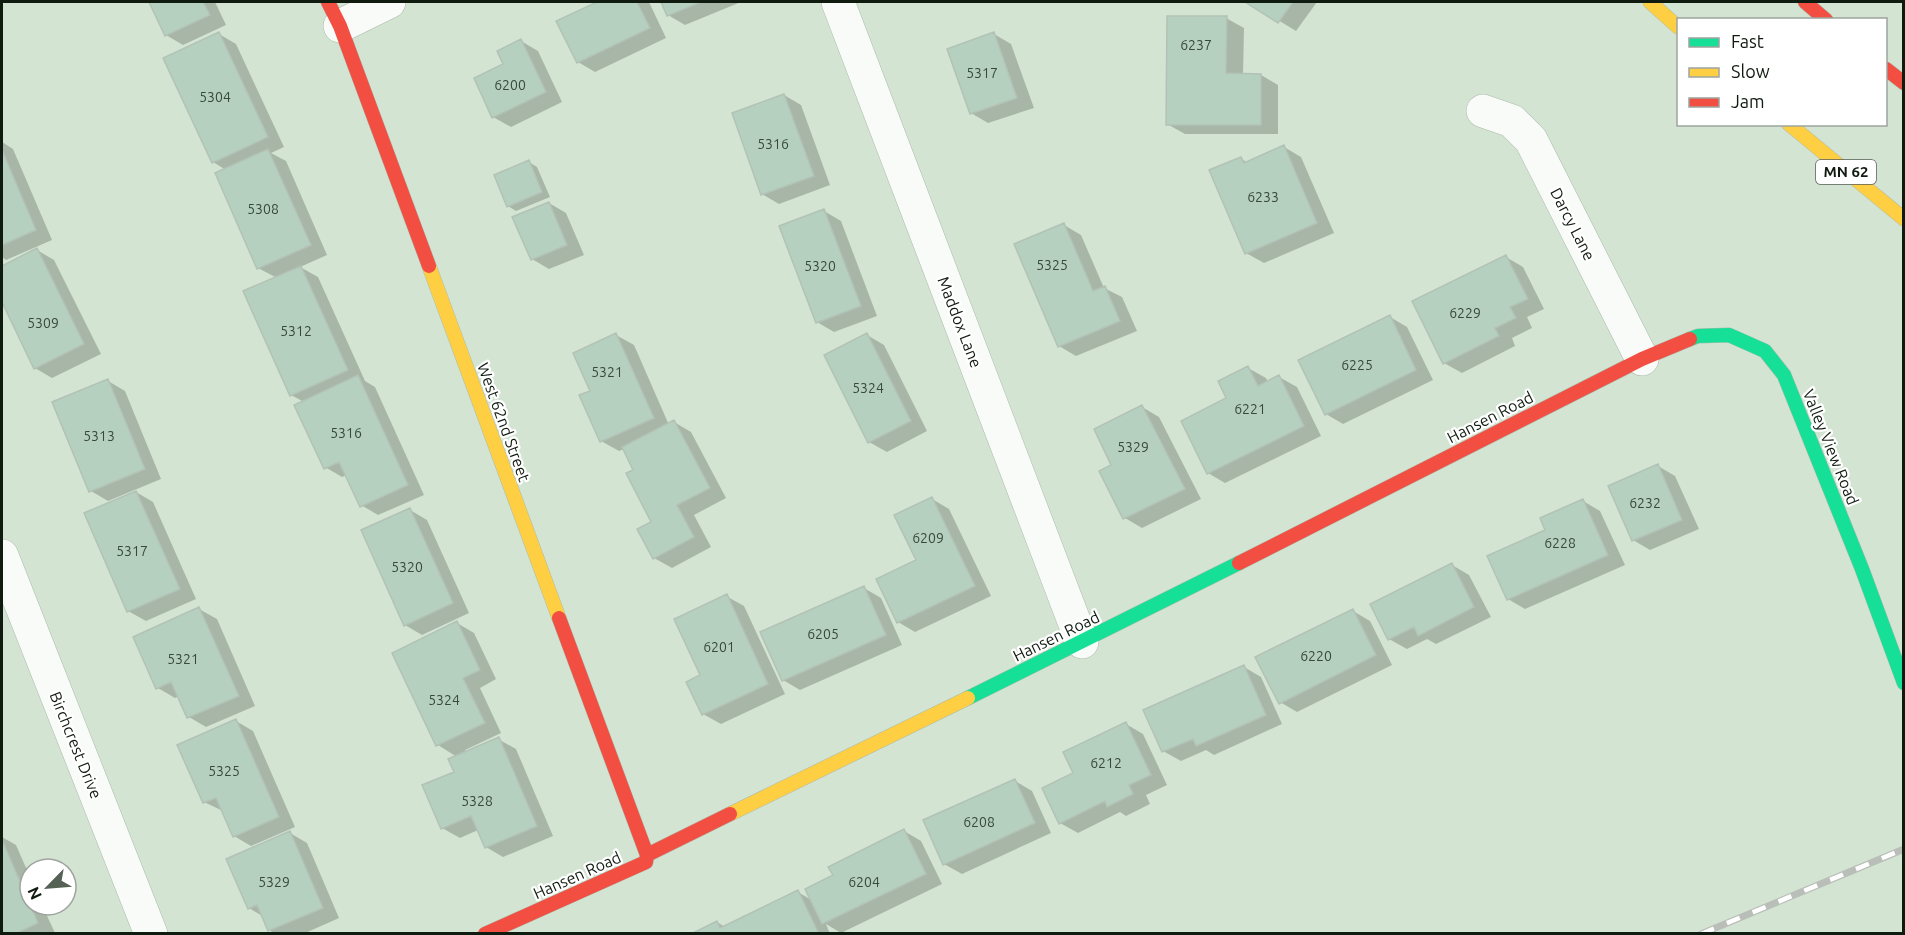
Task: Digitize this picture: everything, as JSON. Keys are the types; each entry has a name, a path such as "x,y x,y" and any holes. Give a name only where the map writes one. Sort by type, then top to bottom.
{"main road":[{"path":"1650,2 1677,26"},
{"path":"1805,2 1824,18"},
{"name":"West 62nd Street","path":"334,14 647,855"},
{"path":"1887,70 1904,83"},
{"name":"MN 62","path":"1791,126 1904,219"},
{"name":"Valley View Road","path":"1642,359 1698,336 1729,335 1765,351 1784,375 1862,569 1904,683"},
{"name":"Hansen Road","path":"485,933 646,862 647,855 1082,642 1642,359"}],"street":[{"path":"334,14 389,2"},
{"name":"Maddox Lane","path":"838,2 1082,642"},
{"name":"Darcy Lane","path":"1483,111 1512,121 1531,140 1642,359"},
{"name":"Birchcrest Drive","path":"2,556 151,933"}],"building":[{"path":"149,2 203,2 210,15 165,36"},
{"path":"597,2 637,2 650,28 577,63 556,21"},
{"path":"661,2 701,2 667,16"},
{"path":"1245,2 1293,2 1278,23"},
{"path":"1167,16 1227,16 1226,73 1261,74 1261,125 1166,125"},
{"path":"219,32 268,137 212,163 163,58"},
{"path":"994,32 1017,98 970,114 947,49"},
{"path":"521,39 546,92 492,118 474,78 503,64 497,51"},
{"path":"784,94 814,176 761,195 732,113"},
{"path":"1284,145 1317,223 1245,254 1209,170 1241,157 1244,163"},
{"path":"268,149 311,245 257,269 215,173"},
{"path":"2,150 36,230 2,245"},
{"path":"529,160 542,192 507,207 494,175"},
{"path":"549,202 567,245 531,260 512,217"},
{"path":"824,209 861,306 816,323 779,226"},
{"path":"1064,223 1093,291 1105,286 1120,321 1058,347 1014,244"},
{"path":"37,248 84,344 34,369 2,302 2,266"},
{"path":"1506,255 1528,299 1510,307 1516,318 1495,328 1499,336 1443,364 1412,301"},
{"path":"301,266 348,370 290,396 243,291"},
{"path":"1390,315 1416,370 1325,415 1298,360"},
{"path":"616,333 654,418 600,442 579,395 590,391 573,353"},
{"path":"867,333 911,421 868,443 824,355"},
{"path":"1248,366 1258,386 1279,375 1304,426 1207,474 1181,421 1226,398 1218,381"},
{"path":"358,375 408,485 360,507 339,462 324,469 294,405"},
{"path":"108,379 145,469 89,492 52,402"},
{"path":"1142,405 1185,489 1123,519 1099,471 1111,465 1094,429"},
{"path":"674,420 710,488 677,505 694,537 653,559 637,529 651,522 626,473 633,470 622,447"},
{"path":"1658,464 1682,520 1632,541 1608,486"},
{"path":"136,491 180,589 127,612 84,513"},
{"path":"932,497 975,586 897,623 876,579 916,560 894,515"},
{"path":"1583,499 1608,555 1507,600 1487,556 1545,530 1540,518"},
{"path":"410,508 453,603 404,626 361,530"},
{"path":"1452,563 1474,607 1418,636 1414,627 1388,640 1370,604"},
{"path":"864,586 886,635 782,681 760,632"},
{"path":"727,594 768,684 702,715 686,682 700,675 674,619"},
{"path":"199,607 239,696 187,718 171,682 156,689 133,637"},
{"path":"1353,609 1376,655 1279,704 1255,657"},
{"path":"457,621 480,670 463,678 485,723 436,746 392,653"},
{"path":"1244,665 1266,715 1196,746 1193,739 1162,752 1143,710"},
{"path":"236,719 279,817 233,837 216,798 203,803 177,745"},
{"path":"1126,722 1151,775 1129,785 1133,794 1107,807 1105,801 1059,824 1042,788 1073,773 1063,752"},
{"path":"499,737 537,826 485,848 471,816 441,829 422,785 454,772 448,759"},
{"path":"1015,779 1035,823 943,865 923,820"},
{"path":"904,829 926,874 822,924 805,889 833,875 828,867"},
{"path":"290,831 323,908 268,931 257,905 248,909 226,859"},
{"path":"2,840 18,877 18,917 35,917 38,923 15,934 2,934"},
{"path":"798,890 819,934 691,934 717,921 720,928"}],"railway":[{"path":"1701,934 1904,849"}],"traffic: fast":[{"path":"1690,339 1698,336 1729,335 1765,351 1784,375 1862,569 1904,683"},
{"path":"968,698 1239,563"}],"traffic: slow":[{"path":"1650,2 1677,26"},
{"path":"1791,126 1904,219"},
{"path":"429,266 559,618"},
{"path":"730,814 968,698"}],"traffic: jam":[{"path":"328,2 340,26 429,266"},
{"path":"1805,2 1824,18"},
{"path":"1887,70 1904,83"},
{"path":"1239,563 1642,359 1690,339"},
{"path":"559,618 647,855"},
{"path":"485,934 646,862 647,855 730,814"}]}
